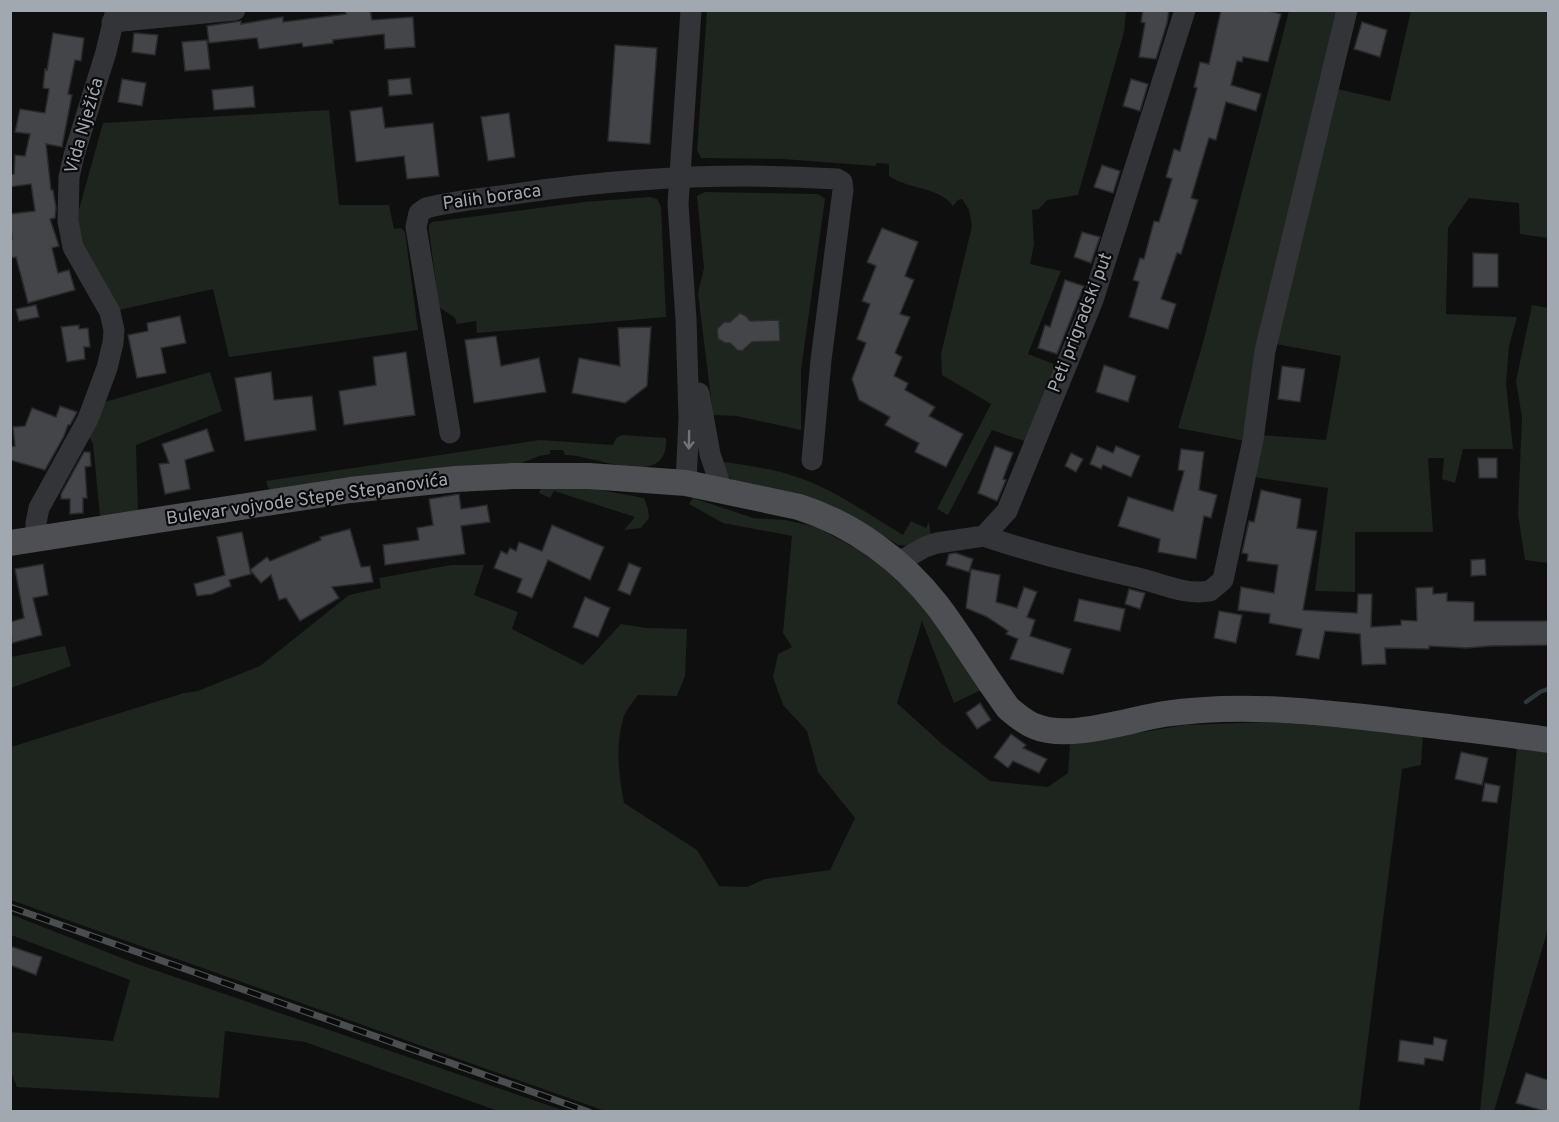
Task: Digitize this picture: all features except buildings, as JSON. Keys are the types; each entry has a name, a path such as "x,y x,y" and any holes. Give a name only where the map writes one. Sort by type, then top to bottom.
{"main road":[{"name":"Bulevar vojvode Stepe Stepanovića","path":"10,543 350,490 456,479 589,476 687,483 817,512 861,536 897,563 935,603 1008,708 1027,722 1047,730 1062,731 1096,727 1205,708 1265,708 1355,716 1548,740"}],"street":[{"path":"114,16 235,10"},
{"path":"687,483 689,418 686,319 678,204 691,10"},
{"name":"Peti prigradski put","path":"984,536 1007,512 1093,300 1185,10"},
{"path":"897,563 925,547 984,536 1034,553 1147,580 1184,592 1210,591 1223,580 1252,440 1265,351 1347,10"},
{"name":"Vida Nježića","path":"37,539 36,522 39,508 88,419 107,368 113,343 114,330 110,312 73,247 68,222 69,177 106,52 114,16"},
{"name":"Palih boraca","path":"450,433 416,226 419,213 426,208 567,187 680,178 773,175 837,179 842,182 843,190 821,360 812,460"},
{"path":"686,319 710,454 722,490"}],"shaded area":[{"path":"707,11 1126,11 1124,32 1078,195 1047,200 1039,209 1032,210 1034,244 1030,264 1061,271 1028,354 1064,368 1030,443 992,430 948,515 937,509 991,404 942,375 941,354 972,226 969,210 962,199 953,206 940,195 905,184 889,176 889,164 877,163 875,166 783,159 701,158 697,150"},
{"path":"1289,11 1339,11 1245,441 1178,428 1202,346"},
{"path":"1411,11 1548,11 1548,238 1520,234 1519,203 1469,198 1448,228 1446,314 1517,317 1509,346 1506,384 1513,449 1463,449 1455,483 1442,479 1444,458 1428,458 1433,532 1355,532 1355,592 1315,591 1328,488 1253,477 1260,435 1326,440 1341,356 1276,344 1337,89 1390,101"},
{"path":"329,110 339,205 389,205 394,229 401,228 405,232 418,330 229,357 213,289 119,310 79,242 78,213 103,123"},
{"path":"705,192 818,194 825,199 801,370 801,430 737,416 713,415 698,293 704,268 697,196"},
{"path":"650,197 657,199 661,207 666,317 477,333 476,321 457,324 455,318 439,307 429,230 432,222 584,202"},
{"path":"1532,305 1548,308 1548,563 1525,560 1518,514 1522,417 1516,381"},
{"path":"210,372 222,411 136,445 138,512 100,516 93,444 87,432 101,403"},
{"path":"622,435 666,438 664,454 656,464 628,467 565,455 563,450 550,450 550,454 514,466 273,494 266,481 540,440 613,445 616,438"},
{"path":"725,462 779,472 811,482 838,495 903,535 911,521 926,528 929,522 931,537 911,546 898,545 875,530 816,502 735,482 725,474 721,465"},
{"path":"549,484 584,487 644,498 649,518 641,528 624,530 635,517 554,491 550,498 539,493"},
{"path":"693,498 753,518 785,520 816,527 857,549 881,566 916,598 985,688 954,703 922,621 897,703 942,744 990,781 1048,787 1068,773 1070,744 1185,725 1271,722 1423,734 1421,765 1402,769 1359,1111 605,1111 11,900 11,747 184,693 198,691 260,666 349,595 381,588 379,578 451,565 484,565 474,595 518,612 512,629 583,665 621,624 647,628 687,629 685,676 677,696 638,695 624,716 618,751 624,803 697,850 719,886 747,887 765,879 830,870 855,818 818,772 807,731 783,705 773,677 778,654 792,647 783,633 792,536 723,523 689,504"},
{"path":"65,646 71,666 11,688 11,657"},
{"path":"1517,747 1548,753 1548,929 1494,1111 1480,1112"},
{"path":"10,914 137,964 565,1111 498,1111 305,1042 225,1031 219,1098 17,1087 11,1072 11,1032 113,1041 130,980 11,935"}],"waterway":[{"path":"1526,702 1548,689"}],"railway":[{"path":"10,907 589,1112"}]}
